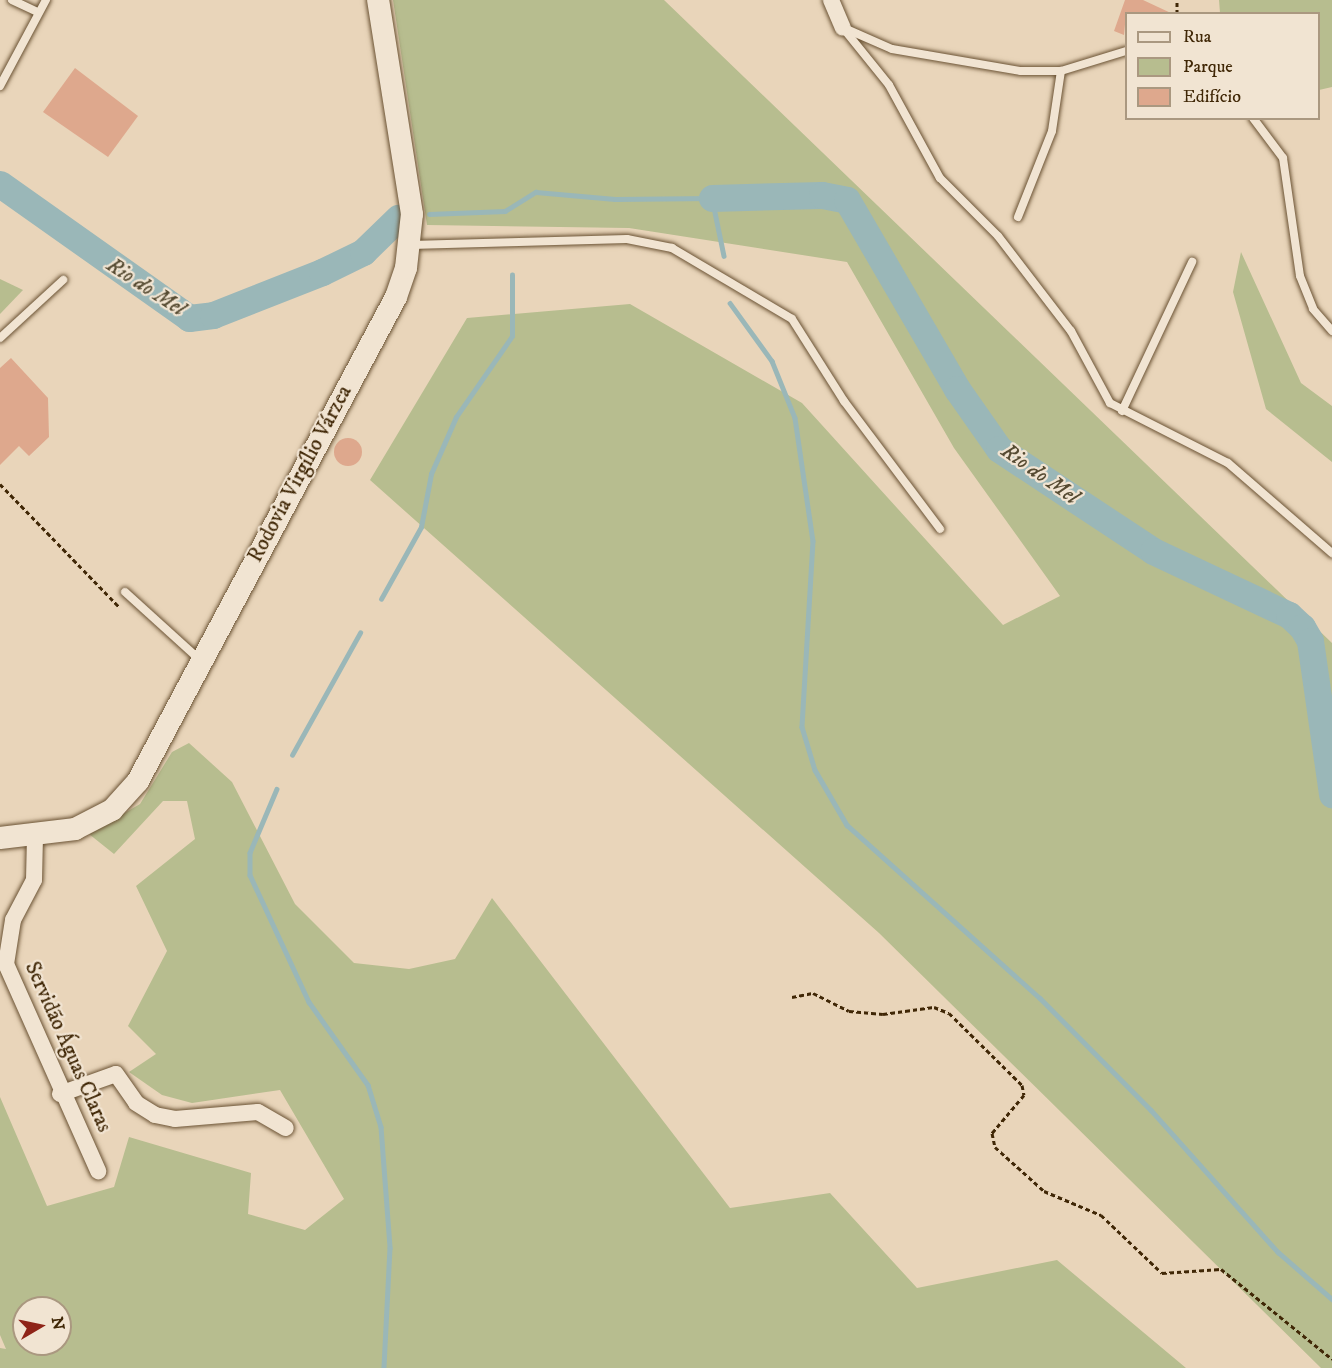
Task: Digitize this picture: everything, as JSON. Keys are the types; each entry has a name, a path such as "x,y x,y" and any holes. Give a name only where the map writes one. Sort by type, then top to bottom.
{"main road":[{"name":"Rodovia Virgílio Várzea","path":"0,838 35,836 94,821 127,795 382,325 411,245 410,189 378,0"}],"street":[{"path":"831,0 843,28"},
{"name":"Servidão Águas Claras","path":"35,836 34,880 13,920 6,964 45,1042 60,1094 98,1171"},
{"path":"60,1094 116,1074 136,1103 155,1115 175,1119 258,1112 286,1128"}],"lane":[{"path":"12,0 38,12"},
{"path":"0,86 46,0"},
{"path":"843,28 919,55 1007,69 1061,71 1125,51"},
{"path":"843,28 889,85 940,178 1007,246 1075,336 1102,393 1122,411 1228,463 1332,553"},
{"path":"1018,217 1053,131 1061,71"},
{"path":"1254,120 1283,158 1300,276 1313,309 1332,331"},
{"path":"411,245 627,239 672,248 792,319 844,401 940,529"},
{"path":"1122,411 1192,262"},
{"path":"0,338 63,280"},
{"path":"125,592 201,661"}],"path":[{"path":"0,484 119,607"},
{"path":"792,998 813,993 849,1011 883,1014 934,1007 949,1013 1022,1085 1024,1095 992,1133 995,1148 1044,1191 1101,1215 1162,1273 1221,1269 1235,1277 1332,1359"}],"green space":[{"path":"393,0 664,0 1332,643 1332,1368 1321,1368 879,933 370,480 467,318 630,304 802,403 1003,625 1060,596 954,448 847,262 629,228 427,225"},
{"path":"1219,0 1332,0 1332,87 1320,90 1320,12 1220,12"},
{"path":"1241,252 1301,383 1332,406 1332,462 1266,409 1233,292"},
{"path":"0,279 23,290 0,314"},
{"path":"189,743 232,782 295,904 354,963 409,969 455,959 492,898 730,1208 830,1193 917,1288 1057,1260 1186,1368 0,1368 0,1348 6,1349 0,1335 0,1097 47,1206 114,1187 129,1137 251,1173 248,1214 305,1230 344,1199 280,1090 192,1103 162,1095 129,1072 156,1054 128,1026 167,951 136,886 195,839 187,801 163,801 114,854 89,834 140,804 172,752"}],"building":[{"path":"1125,0 1143,0 1169,12 1125,12 1124,35 1114,31"},
{"path":"75,68 138,116 108,157 43,112"},
{"path":"11,358 48,398 49,437 29,456 19,446 0,465 0,368"},
{"path":"348,438 358,442 362,452 358,462 348,466 338,462 334,452 338,442"}],"waterway":[{"name":"Rio do Mel","path":"0,184 189,318 213,315 322,272 363,252 398,218"},
{"path":"429,214 505,211 536,192 615,199 712,198 724,256"},
{"name":"Rio do Mel","path":"712,198 822,195 847,200 957,389 999,449 1153,551 1289,615 1302,627 1310,641 1332,794"},
{"path":"381,599 421,527 431,474 456,417 512,336 512,275"},
{"path":"730,303 772,361 795,418 813,541 802,727 815,770 847,825 1040,998 1151,1110 1278,1252 1332,1299"},
{"path":"292,755 360,633"},
{"path":"277,789 250,853 250,875 309,1002 368,1085 381,1127 390,1248 384,1368"}]}
